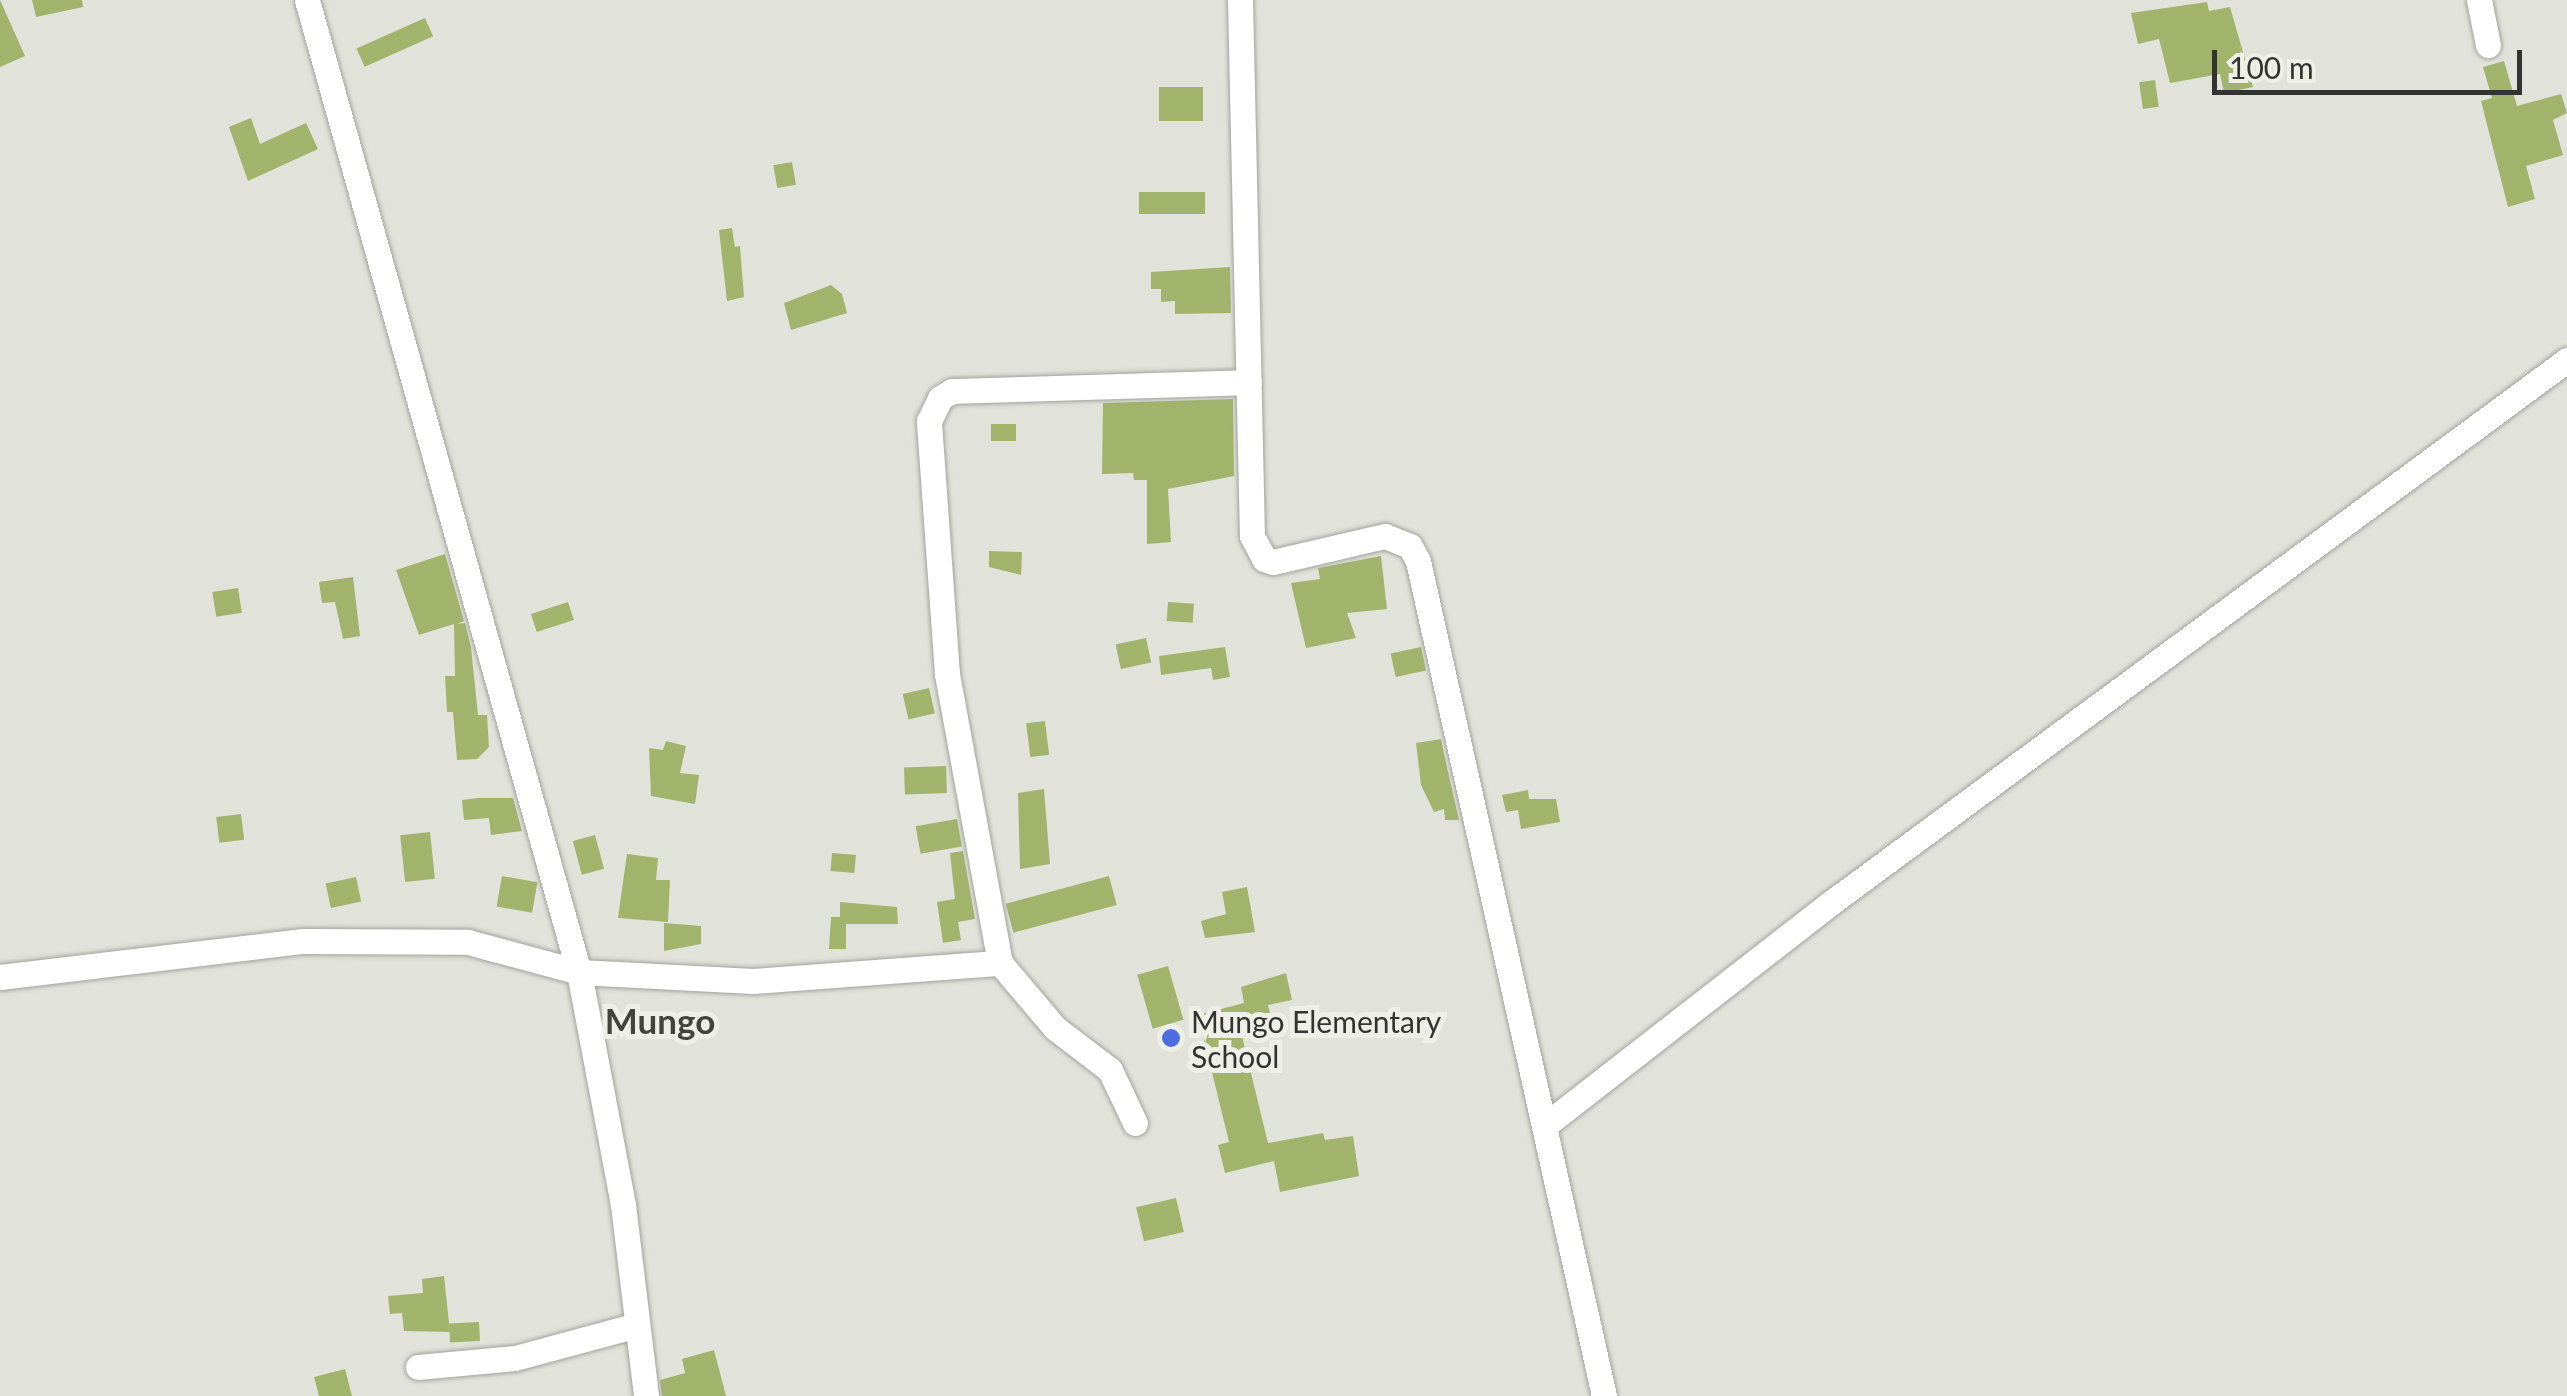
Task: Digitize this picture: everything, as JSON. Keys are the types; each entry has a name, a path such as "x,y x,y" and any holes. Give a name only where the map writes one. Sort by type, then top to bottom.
{"street":[{"path":"307,0 579,972 623,1205 646,1396"},
{"path":"1240,0 1252,536 1264,559 1385,536 1410,546 1418,560 1548,1123 1604,1396"},
{"path":"2479,0 2488,45"},
{"path":"1548,1123 1818,912 2567,360"},
{"path":"1136,1122 1110,1070 1055,1028 1000,962 947,674 933,408 952,391 1249,382"},
{"path":"0,978 303,941 468,942 579,972 753,981 1000,962"},
{"path":"418,1367 515,1358 637,1325"}],"building":[{"path":"0,0 25,56 0,67"},
{"path":"32,0 82,0 83,7 36,17"},
{"path":"2207,2 2209,11 2230,7 2253,87 2224,93 2220,74 2170,83 2159,39 2138,44 2131,13"},
{"path":"425,18 433,36 365,67 356,49"},
{"path":"2504,61 2517,106 2561,94 2567,113 2553,120 2563,155 2526,166 2535,199 2508,207 2481,101 2492,98 2483,67"},
{"path":"2155,80 2159,107 2143,109 2139,82"},
{"path":"1159,87 1203,87 1203,121 1159,121"},
{"path":"251,118 260,144 306,123 318,149 248,181 229,127"},
{"path":"792,162 796,185 777,188 773,165"},
{"path":"1139,192 1205,192 1205,214 1139,214"},
{"path":"732,228 735,247 740,246 744,297 727,301 719,230"},
{"path":"1230,267 1231,313 1175,314 1175,301 1161,302 1161,289 1151,289 1151,272"},
{"path":"831,285 842,294 847,313 791,330 784,303"},
{"path":"1233,399 1234,476 1168,489 1171,542 1147,544 1147,480 1134,480 1133,473 1102,474 1103,403"},
{"path":"991,424 1016,424 1016,441 991,441"},
{"path":"989,551 1022,552 1021,575 989,567"},
{"path":"445,554 464,621 457,624 465,623 471,647 478,715 487,715 489,747 477,759 457,760 453,712 447,712 445,676 455,676 454,624 419,635 396,570"},
{"path":"1381,556 1387,609 1347,613 1356,638 1306,648 1291,583 1320,579 1318,568"},
{"path":"353,577 360,636 343,639 335,602 322,603 319,582"},
{"path":"238,588 242,613 216,617 212,592"},
{"path":"568,602 574,620 537,632 531,614"},
{"path":"1168,602 1194,604 1193,623 1167,621"},
{"path":"1146,638 1151,662 1121,669 1116,644"},
{"path":"1225,647 1230,677 1213,680 1211,668 1161,675 1159,656"},
{"path":"1421,647 1426,670 1396,677 1391,653"},
{"path":"929,688 935,713 909,719 903,694"},
{"path":"1045,721 1049,755 1030,757 1026,723"},
{"path":"1441,739 1459,820 1445,820 1444,809 1434,812 1421,785 1416,743"},
{"path":"666,741 686,746 680,773 699,775 695,804 651,796 649,748 663,750"},
{"path":"946,766 947,793 905,794 904,767"},
{"path":"1044,789 1050,864 1020,869 1018,793"},
{"path":"1528,790 1529,799 1556,799 1560,822 1521,829 1518,810 1506,812 1502,795"},
{"path":"513,798 522,831 491,835 489,818 464,820 462,800"},
{"path":"241,814 244,840 219,843 216,817"},
{"path":"957,819 962,847 921,854 916,826"},
{"path":"430,832 435,879 405,882 400,835"},
{"path":"595,835 604,869 582,875 573,841"},
{"path":"963,851 975,919 958,922 961,940 943,943 937,902 955,899 950,853"},
{"path":"832,853 856,855 854,873 830,871"},
{"path":"627,854 658,858 656,880 670,880 668,922 618,918"},
{"path":"502,876 537,882 532,913 497,907"},
{"path":"1109,876 1117,905 1013,933 1006,904"},
{"path":"356,877 361,901 331,908 326,883"},
{"path":"1247,887 1255,932 1205,938 1201,921 1226,914 1222,892"},
{"path":"840,902 897,907 898,924 846,924 846,949 829,949 831,917 840,917"},
{"path":"664,923 701,926 701,944 664,951"},
{"path":"1168,966 1183,1020 1153,1029 1137,975"},
{"path":"1286,973 1292,1000 1268,1005 1272,1022 1240,1028 1268,1143 1323,1133 1325,1140 1353,1136 1359,1176 1280,1192 1274,1161 1225,1173 1218,1145 1229,1142 1198,1015 1244,1003 1241,987"},
{"path":"1176,1198 1184,1232 1144,1241 1136,1207"},
{"path":"444,1276 450,1332 404,1331 402,1313 390,1314 388,1296 423,1293 422,1279"},
{"path":"479,1322 480,1341 450,1343 449,1324"},
{"path":"714,1350 726,1396 662,1396 660,1380 685,1373 682,1359"},
{"path":"345,1369 352,1396 319,1396 314,1377"}],"place":[{"name":"Mungo Elementary School","path":"1171,1038"}],"district":[{"name":"Mungo","path":"660,1020"}]}
